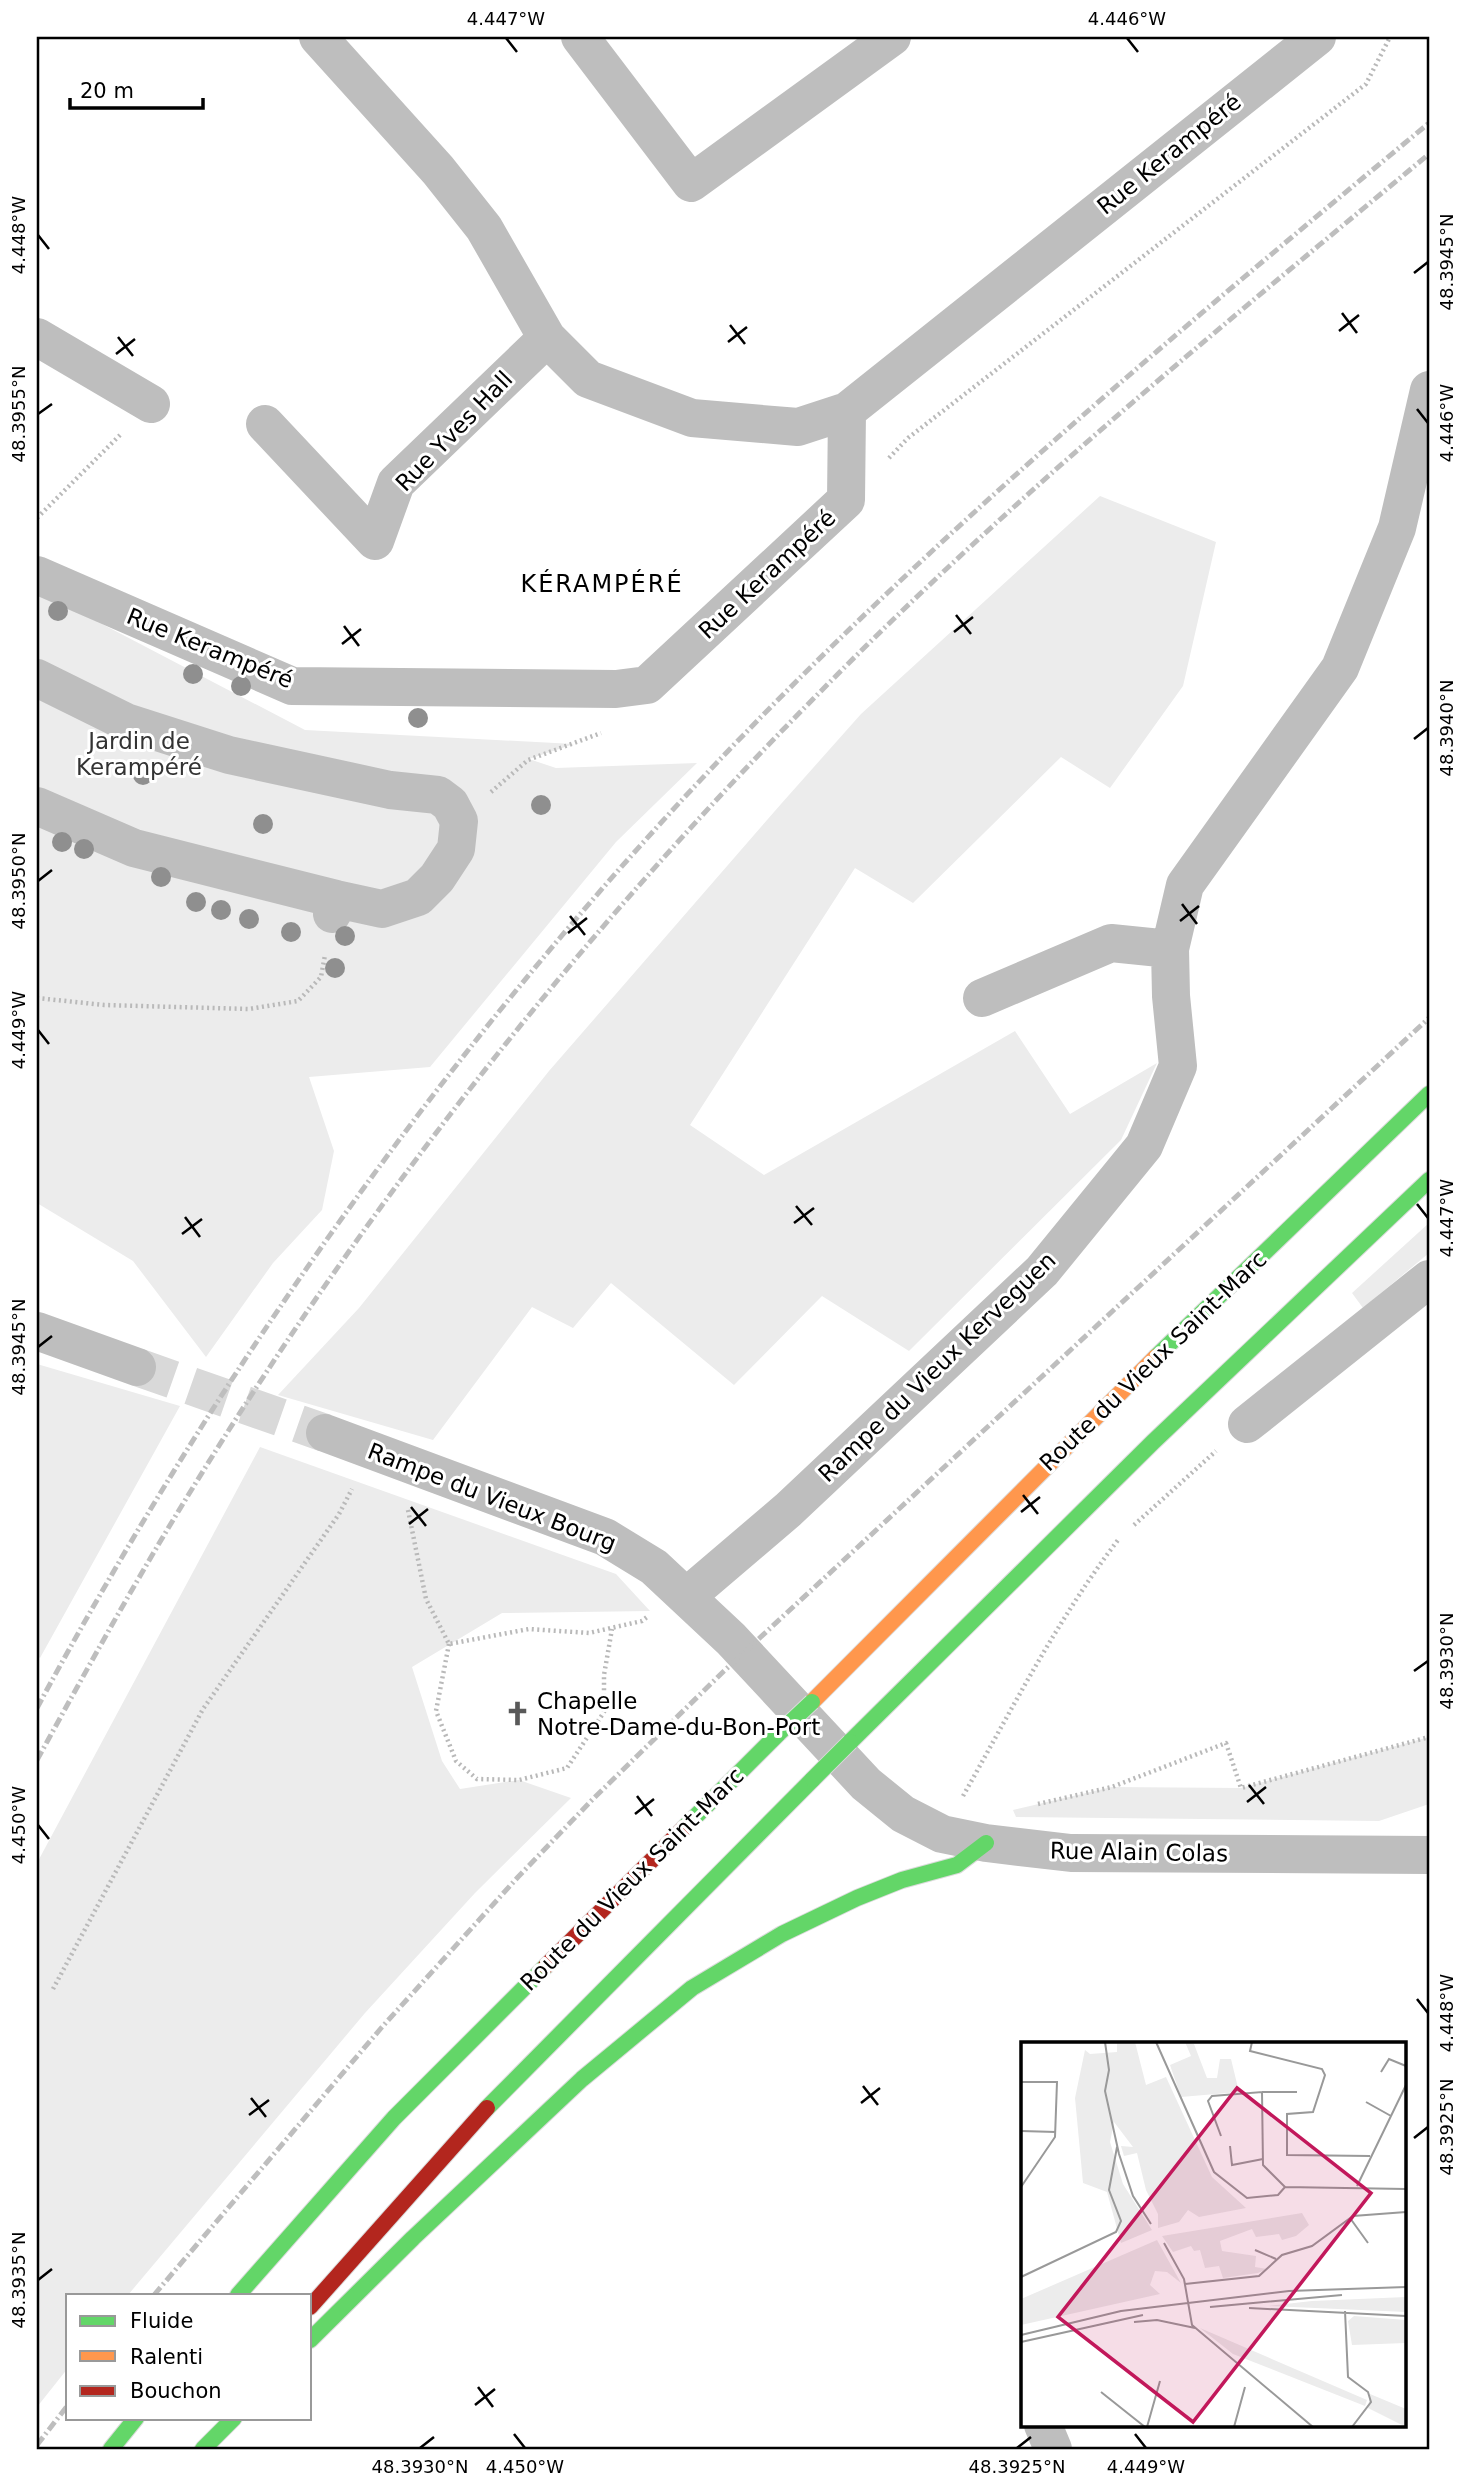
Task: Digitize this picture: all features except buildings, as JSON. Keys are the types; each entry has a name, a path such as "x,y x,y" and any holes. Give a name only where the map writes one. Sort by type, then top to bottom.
{"highway":[{"name":"Route du Vieux Saint-Marc","path":"239,2294 394,2118 1120,1392 1429,1094"},
{"path":"312,2305 506,2086 1153,1442 1429,1180"},
{"path":"312,2338 413,2238 582,2080 692,1988 782,1934 902,1880 957,1865 986,1843"},
{"path":"111,2449 134,2420"},
{"path":"190,2449 214,2420"},
{"path":"203,2449 232,2420"}],"street":[{"path":"318,37 438,170 484,228 547,338 588,379 692,418 798,427 847,411"},
{"path":"580,37 691,183 892,37"},
{"name":"Rue Kerampéré","path":"37,575 292,686 616,690 647,685 846,500 847,411 1317,37"},
{"path":"37,337 150,404"},
{"name":"Rue Yves Hall","path":"265,424 375,541 396,483 547,338"},
{"name":"Rampe du Vieux Kerveguen","path":"681,1593 788,1510 1042,1271 1144,1146 1178,1066 1171,996 1170,949 1185,886 1340,668 1396,527 1429,390"},
{"path":"37,678 126,722 229,755 390,790 438,796 450,804 459,821 456,849 436,878 418,897 382,909 334,907 134,848 37,806"},
{"path":"982,998 1111,943 1170,949"},
{"path":"1247,1424 1429,1279"},
{"path":"37,1331 137,1367"},
{"name":"Rampe du Vieux Bourg","path":"325,1433 605,1537 654,1567 731,1639 866,1784"},
{"name":"Rue Alain Colas","path":"866,1784 902,1814 942,1834 986,1843 1071,1853 1429,1855"},
{"path":"1043,2426 1053,2449"}],"path":[{"path":"846,500 908,438 1366,84 1390,37"},
{"path":"37,518 150,404"},
{"path":"459,821 528,760 620,725 636,707 647,685"},
{"path":"37,999 104,1005 250,1009 298,1001 321,977"},
{"path":"1130,1528 1247,1424"},
{"path":"386,1456 426,1599 449,1644 436,1711 456,1761 477,1779 519,1780 567,1768 604,1712 604,1675 612,1628"},
{"path":"52,1989 202,1709 339,1514 386,1456"},
{"path":"942,1834 1053,1634 1120,1537"},
{"path":"449,1644 528,1629 589,1633 612,1628 642,1621 681,1593"},
{"path":"1025,1807 1112,1787 1226,1743 1241,1788 1429,1737"}],"green space":[{"path":"1100,496 1216,542 1183,686 1110,788 1061,757 913,903 855,868 690,1125 764,1175 1015,1031 1070,1114 1157,1063 1121,1140 909,1351 822,1296 734,1385 611,1283 573,1328 532,1307 433,1440 278,1395 359,1308 549,1071 861,714"},
{"name":"Jardin de Kerampéré","path":"37,590 305,730 574,744 529,759 556,768 697,763 616,842 430,1067 309,1077 334,1151 322,1210 273,1263 206,1357 133,1261 37,1203"},
{"path":"1429,1223 1429,1253 1363,1308 1352,1293"},
{"path":"37,1364 180,1406 40,1658 37,1655"},
{"path":"260,1447 616,1574 650,1611 502,1613 412,1667 442,1761 460,1789 519,1780 571,1798 475,1893 365,2013 129,2294 66,2294 66,2371 37,2407 37,1863"},
{"path":"1429,1737 1429,1804 1379,1821 1016,1817 1013,1810 1112,1787 1241,1788"}],"tunnel":[{"path":"137,1367 325,1433"}],"railway":[{"path":"37,1708 109,1579 266,1327 351,1205 440,1086 532,971 629,858 729,750 896,584 1159,349 1429,123"},
{"path":"37,1760 192,1489 260,1381 332,1275 485,1070 565,971 649,874 824,688 969,548 1120,414 1429,154"},
{"path":"155,2294 382,2027 591,1801 724,1671 1429,1018"},
{"path":"37,2445 66,2408"}],"traffic: fast":[{"path":"1156,1357 1429,1094"},
{"path":"850,1742 1153,1442 1429,1180"},
{"path":"779,1733 812,1702"},
{"path":"684,1828 779,1733"},
{"path":"813,1779 850,1742"},
{"path":"487,2108 813,1779"},
{"path":"312,2338 413,2238 582,2079 692,1988 782,1934 902,1880 957,1865 986,1843"},
{"path":"239,2294 394,2118 546,1966"},
{"path":"111,2449 134,2420"},
{"path":"203,2449 232,2420"}],"traffic: slow":[{"path":"812,1702 1156,1357"}],"traffic: jam":[{"path":"546,1966 684,1828"},
{"path":"312,2305 487,2108"}],"place":[{"name":"Chapelle Notre-Dame-du-Bon-Port","path":"517,1714"}],"district":[{"name":"KÉRAMPÉRÉ","path":"602,584"}]}
